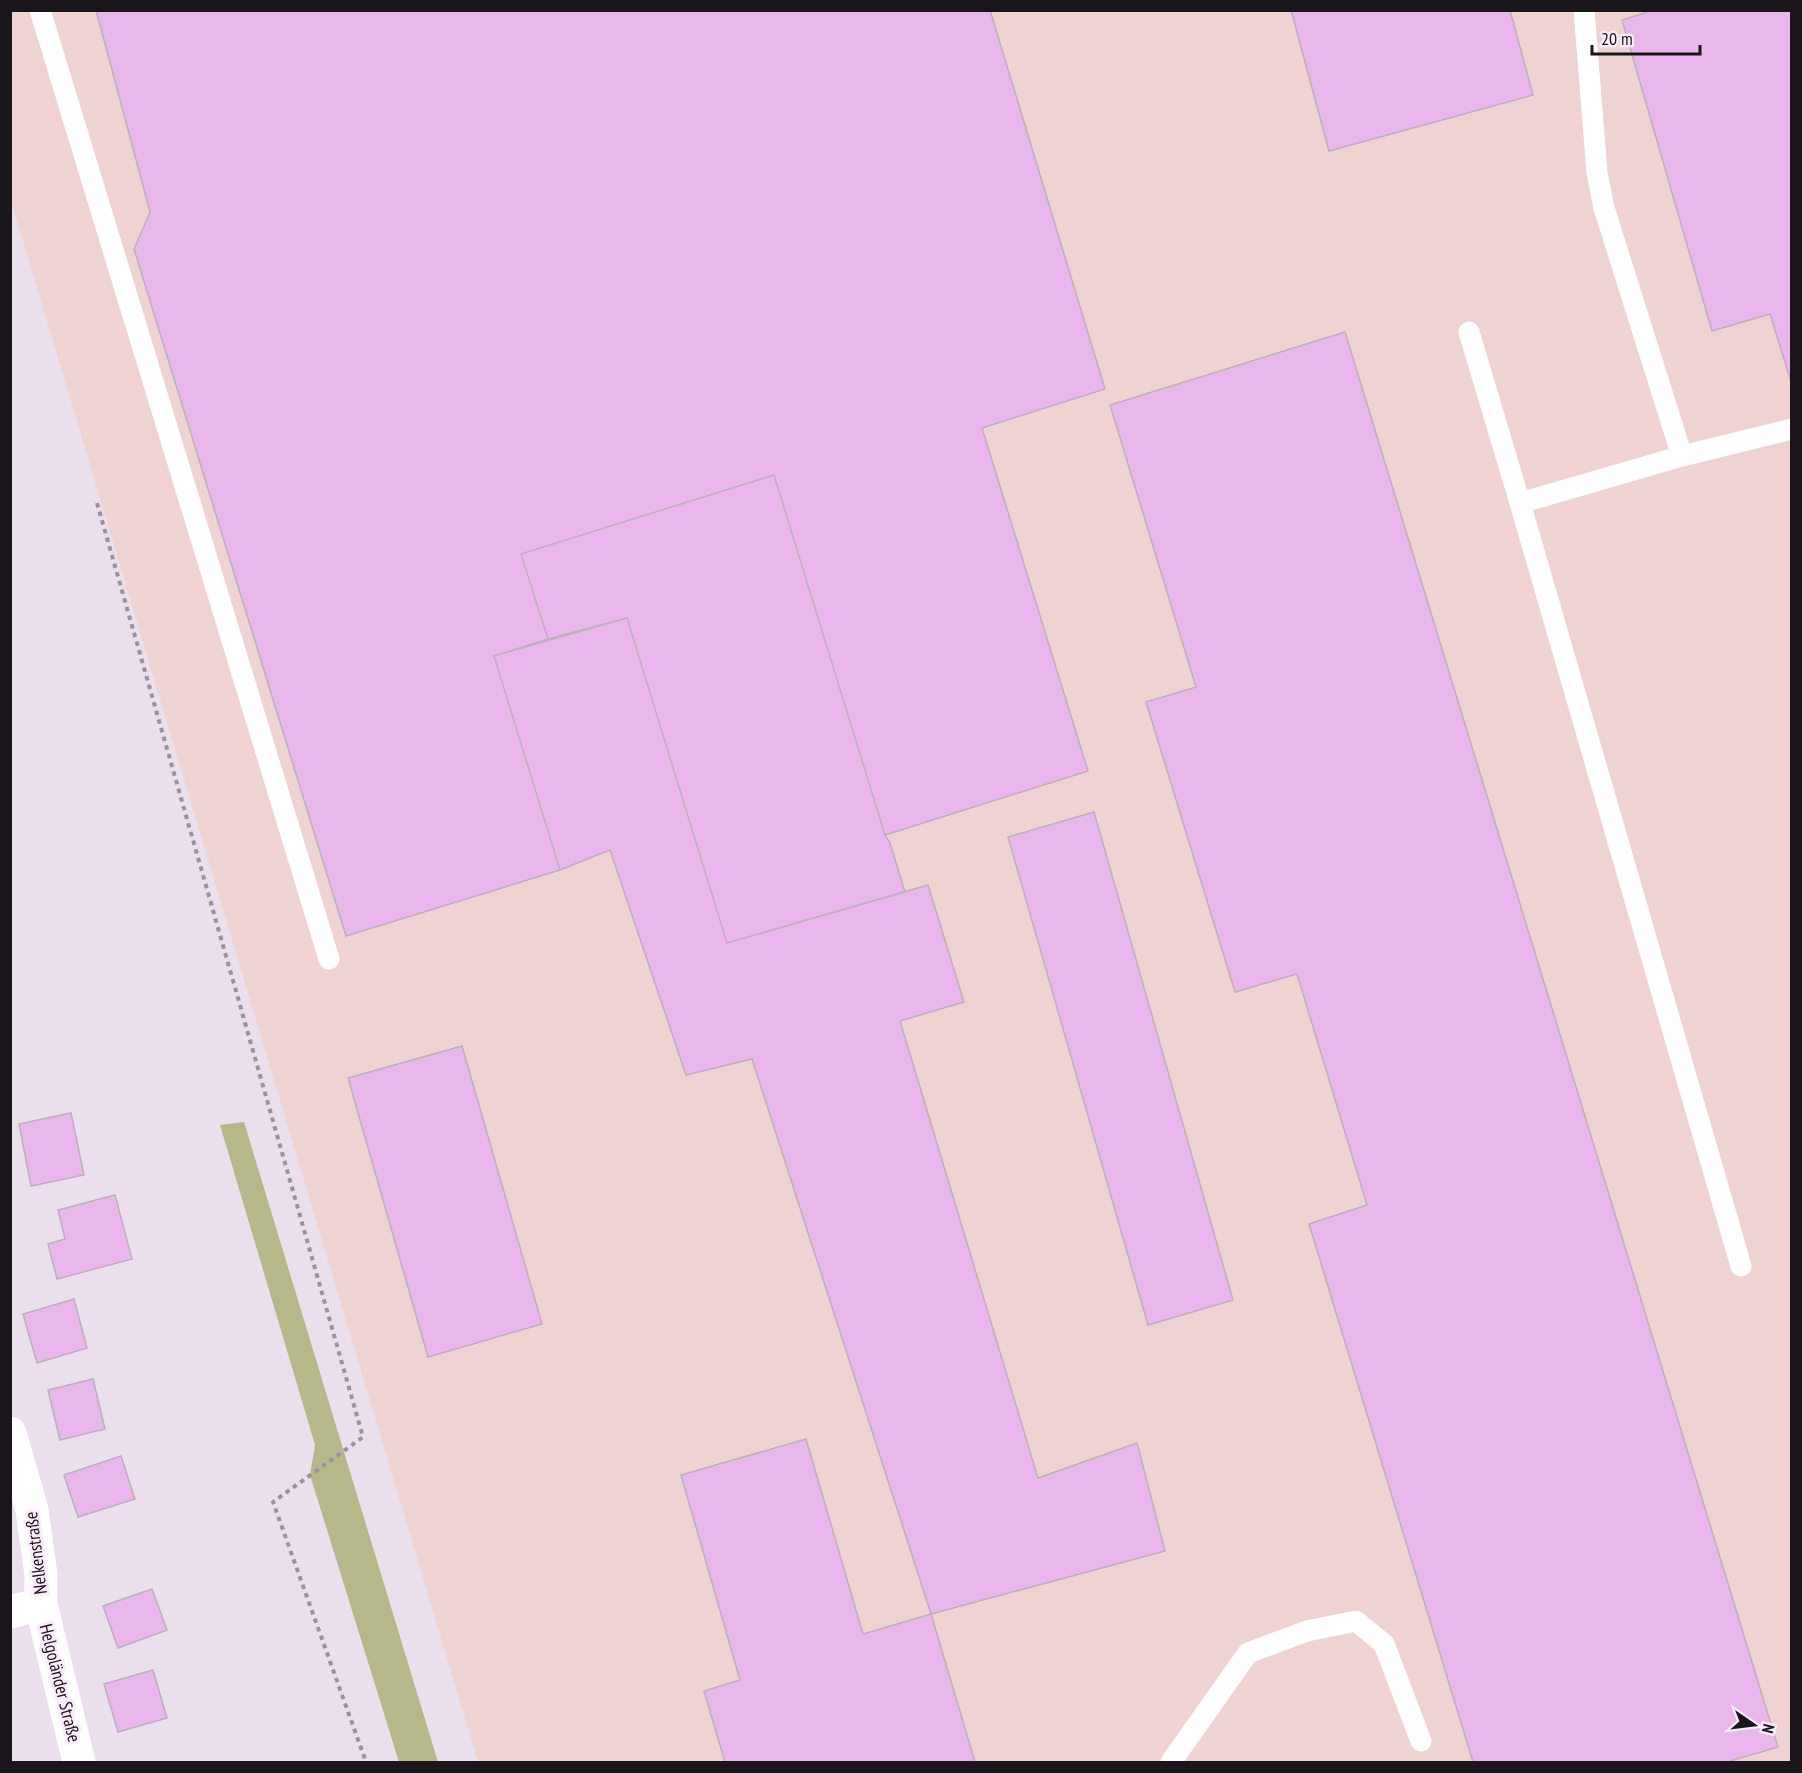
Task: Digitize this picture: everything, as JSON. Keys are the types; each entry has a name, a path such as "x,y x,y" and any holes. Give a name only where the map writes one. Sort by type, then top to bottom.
{"street":[{"name":"Nelkenstraße","path":"10,1433 32,1510 41,1575 26,1608"},
{"name":"Helgoländer Straße","path":"26,1608 79,1762"}],"lane":[{"path":"40,10 329,959"},
{"path":"1584,10 1597,173 1604,208 1682,456"},
{"path":"1469,332 1741,1266"},
{"path":"1520,502 1682,456 1791,429"},
{"path":"1171,1762 1248,1653 1307,1631 1356,1620 1384,1644 1421,1741"}],"path":[{"path":"97,503 363,1437 273,1502 366,1762"}],"shaded area":[{"path":"10,11 1791,11 1791,1762 478,1762 11,201"}],"green space":[{"path":"244,1122 438,1762 399,1762 310,1475 315,1445 220,1125"}],"building":[{"path":"96,10 990,10 1105,389 982,428 1088,771 885,835 774,475 521,554 548,639 494,656 560,870 346,936 134,249 150,212"},
{"path":"1291,10 1510,10 1533,95 1329,151"},
{"path":"1654,10 1792,10 1792,385 1770,314 1712,331 1622,20"},
{"path":"1345,332 1778,1747 1727,1762 1473,1762 1309,1224 1367,1205 1297,974 1235,992 1146,702 1196,687 1110,405"},
{"path":"774,475 885,835 890,843 905,892 727,943 627,618 548,639 521,554"},
{"path":"627,618 727,943 928,885 964,1002 900,1021 1038,1478 1137,1443 1165,1551 931,1614 752,1059 686,1075 610,850 560,870 494,656"},
{"path":"1094,812 1233,1300 1148,1325 1008,837"},
{"path":"462,1046 542,1324 428,1357 348,1078"},
{"path":"71,1113 84,1175 31,1186 19,1124"},
{"path":"115,1195 132,1259 57,1279 48,1244 65,1239 58,1210"},
{"path":"74,1299 87,1348 37,1363 23,1314"},
{"path":"93,1379 105,1429 60,1440 48,1390"},
{"path":"806,1439 863,1634 931,1614 975,1762 725,1762 704,1691 740,1680 681,1475"},
{"path":"121,1456 135,1499 78,1517 64,1475"},
{"path":"152,1589 167,1630 118,1648 103,1606"},
{"path":"153,1670 167,1718 118,1732 104,1684"}]}
